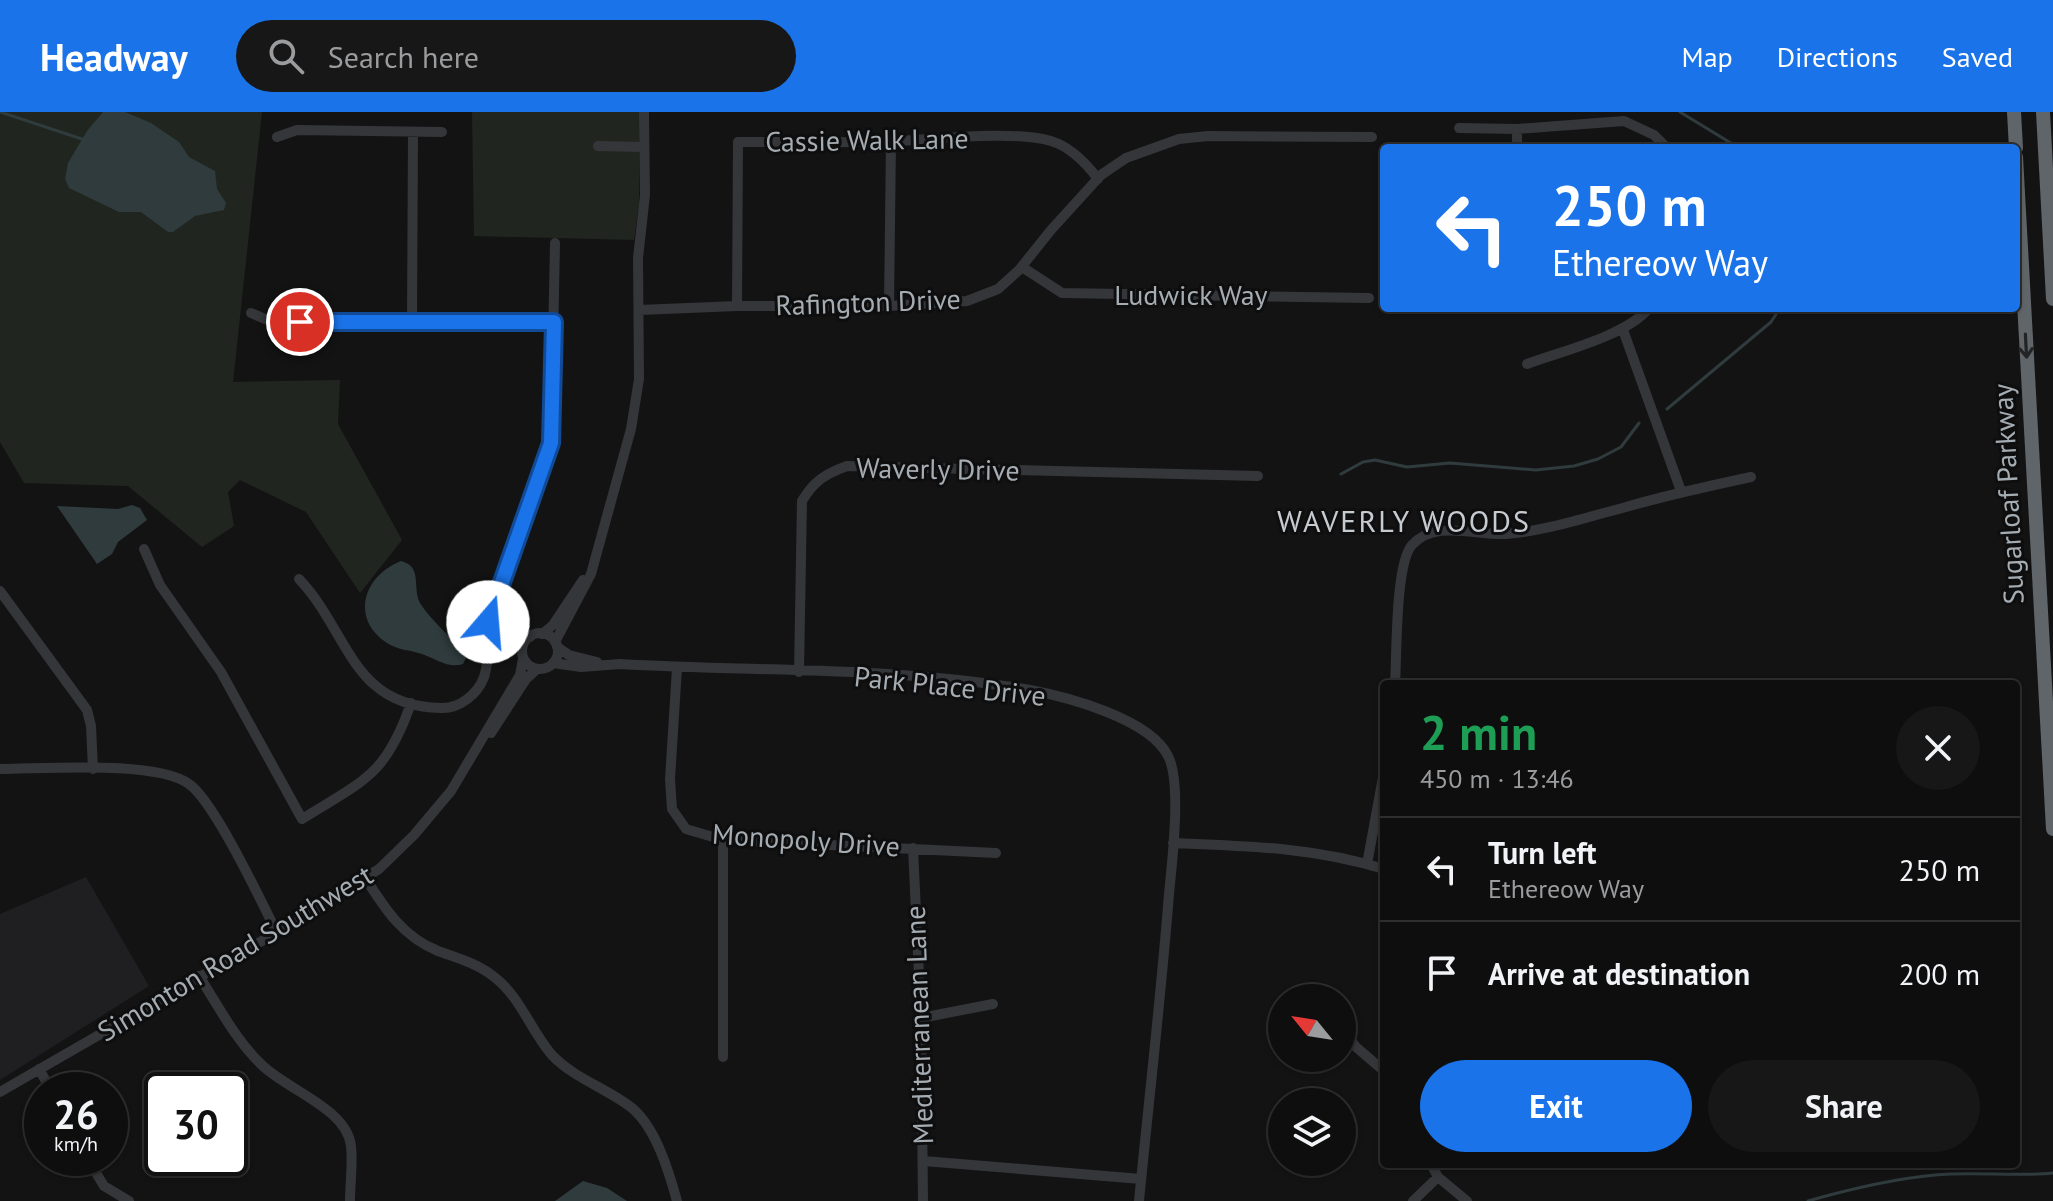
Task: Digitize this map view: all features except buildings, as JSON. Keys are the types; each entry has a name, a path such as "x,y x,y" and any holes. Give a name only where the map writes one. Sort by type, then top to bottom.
{"highway":[{"path":"2014,112 2016,144"},
{"path":"2043,112 2053,299"},
{"name":"Sugarloaf Parkway","path":"2020,230 2053,829"}],"street":[{"path":"505,635 532,667 537,669 553,663 559,629 581,597 613,502 628,443 639,379 638,258 645,195 644,112"},
{"path":"1459,128 1517,129 1624,121 1654,135 1663,144"},
{"path":"1517,129 1517,144"},
{"path":"277,137 297,130 442,132"},
{"path":"412,321 413,132"},
{"name":"Rafington Drive","path":"639,310 737,306 889,306 980,298 998,289 1022,267 1098,179 1126,158 1179,139 1208,136 1372,137"},
{"name":"Cassie Walk Lane","path":"737,306 738,142 1003,137 1051,141 1085,163 1098,179"},
{"path":"889,306 891,141"},
{"path":"598,146 643,147"},
{"path":"299,579 315,596 351,659 366,679 380,690 411,703 445,709 461,703 484,678 491,610 551,443 555,243"},
{"name":"Ludwick Way","path":"1022,267 1062,293 1369,298"},
{"path":"1527,364 1623,330 1646,312"},
{"path":"251,313 272,322 554,322"},
{"path":"1623,330 1681,491"},
{"name":"Waverly Drive","path":"799,672 802,501 812,484 826,474 847,466 1258,476"},
{"path":"1395,680 1401,573 1409,547 1419,539 1452,529 1506,534 1569,522 1681,491 1751,477"},
{"path":"144,549 160,585 221,672 302,819 372,774 396,744 411,703"},
{"path":"487,631 530,637 542,634 553,625 593,565"},
{"path":"0,593 87,710 93,769"},
{"path":"542,634 556,645"},
{"path":"523,656 525,641 530,637"},
{"name":"Park Place Drive","path":"556,645 569,655 603,664"},
{"name":"Simonton Road Southwest","path":"0,1092 366,879 392,857 435,811 520,675 523,656"},
{"name":"Park Place Drive","path":"553,663 581,667 603,664 900,676 1031,690 1125,720 1157,738 1170,758 1173,843 1159,1018 1139,1201"},
{"name":"Monopoly Drive","path":"677,668 670,779 672,809 686,829 723,840 996,853"},
{"name":"Simonton Road Southwest","path":"476,749 490,734 525,680 537,669"},
{"path":"0,769 145,769 172,775 191,785 209,808 277,933"},
{"path":"1367,864 1380,794"},
{"path":"723,840 723,1057"},
{"path":"1173,843 1282,847 1319,852 1380,868"},
{"name":"Mediterranean Lane","path":"913,848 921,1018 923,1201"},
{"path":"366,879 400,927 428,947 468,961 493,975 513,995 543,1043 559,1062 625,1103 640,1116 652,1136 677,1201"},
{"path":"199,976 240,1041 263,1067 297,1093 332,1112 345,1129 351,1143 350,1201"},
{"path":"921,1018 993,1004"},
{"path":"1356,1047 1380,1068"},
{"path":"924,1161 1141,1179"},
{"path":"1433,1168 1438,1177 1467,1201"},
{"path":"98,1176 104,1186 129,1201"},
{"path":"1413,1201 1438,1177"}],"shaded area":[{"path":"0,112 262,112 233,382 340,380 338,424 402,540 360,593 306,512 240,480 228,492 234,526 202,547 128,486 24,483 0,442"},
{"path":"103,112 125,112 151,123 179,142 189,157 215,171 217,189 226,203 224,210 195,216 173,232 168,232 141,212 119,212 69,188 65,179 68,163 87,131"},
{"path":"472,112 640,112 639,204 634,240 474,236"},
{"path":"132,505 140,508 147,520 118,542 112,554 97,564 57,506 118,509"},
{"path":"401,561 415,573 420,603 467,656 463,664 448,664 399,649 375,633 368,622 365,610 370,587 388,568"},
{"path":"86,877 149,986 0,1080 0,914"},
{"path":"583,1181 607,1188 627,1201 555,1201"}],"waterway":[{"path":"0,112 82,139"},
{"path":"1680,112 1732,144"},
{"path":"1667,409 1771,322 1777,312"},
{"path":"1341,474 1363,462 1375,460 1407,467 1450,463 1536,470 1574,466 1598,459 1621,447 1639,423"},
{"path":"1808,1201 1919,1177 2053,1173"}],"district":[{"name":"WAVERLY WOODS","path":"1404,522"}],"route":[{"path":"300,322 554,322 551,443 488,622"}]}
